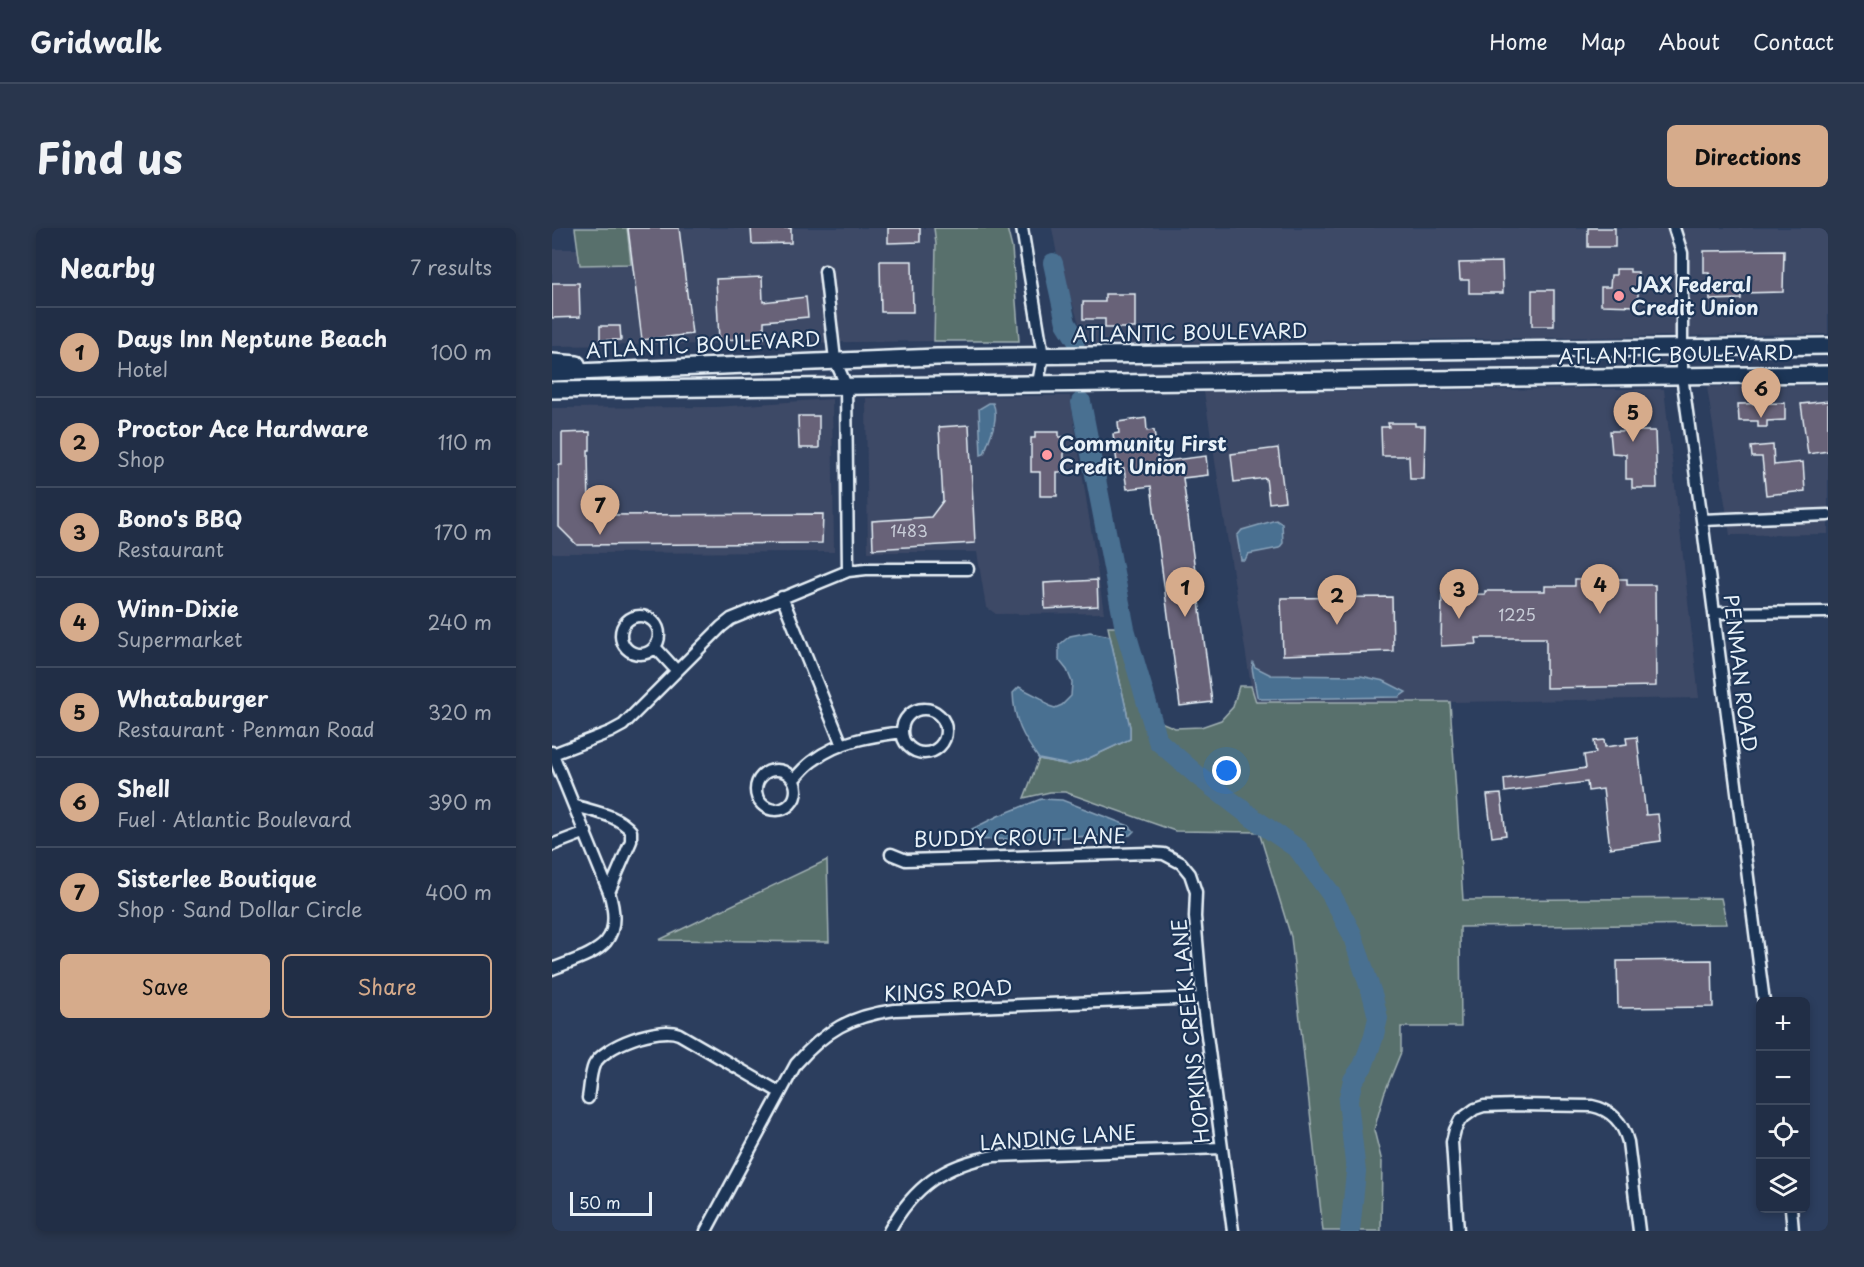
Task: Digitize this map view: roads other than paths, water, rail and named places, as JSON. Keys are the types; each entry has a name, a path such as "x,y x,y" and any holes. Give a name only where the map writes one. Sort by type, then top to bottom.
{"highway":[{"name":"ATLANTIC BOULEVARD","path":"552,373 835,360 1828,346"},
{"path":"552,362 634,370"},
{"name":"ATLANTIC BOULEVARD","path":"553,390 1828,374"}],"street":[{"path":"1022,228 1043,356 1038,383"},
{"name":"PENMAN ROAD","path":"1674,228 1682,253 1682,376 1763,997"},
{"path":"825,271 835,360 846,385 848,571"},
{"path":"1702,520 1828,515"},
{"path":"552,969 599,949 607,942 615,922 614,906 609,892 576,806 552,753 623,725 731,619 848,571 968,569"},
{"path":"782,597 842,745"},
{"path":"1714,613 1828,612"},
{"path":"655,647 677,671"},
{"path":"920,709 935,711 945,722 946,738 937,750 922,753 908,746 902,732 906,717 920,709"},
{"path":"794,780 813,760 842,745 872,736 902,732"},
{"path":"576,806 612,817 625,824 631,831 631,842 609,892"},
{"path":"552,845 586,832"},
{"name":"BUDDY CROUT LANE","path":"891,854 906,860 1150,853"},
{"name":"HOPKINS CREEK LANE","path":"1150,853 1164,854 1180,863 1190,874 1196,892 1195,917 1202,998 1233,1231"},
{"name":"KINGS ROAD","path":"706,1231 796,1064 827,1033 842,1024 873,1013 895,1010 1202,998"},
{"path":"588,1098 594,1065 605,1053 644,1034 666,1031 680,1034 779,1092"},
{"path":"1458,1231 1452,1142 1455,1130 1460,1120 1475,1109 1484,1106 1516,1104 1592,1106 1611,1113 1626,1133 1640,1231"},
{"name":"LANDING LANE","path":"890,1231 897,1217 922,1188 957,1166 976,1160 994,1156 1222,1148"},
{"path":"1791,1213 1793,1231"}],"waterway":[{"path":"1053,263 1066,323 1076,339"},
{"path":"1081,402 1125,629 1158,741 1197,775 1298,849 1331,894 1352,934 1373,997 1378,1018 1373,1039 1363,1066 1353,1080 1348,1101 1356,1172 1350,1231"}],"place":[{"name":"JAX Federal Credit Union","path":"1619,296"},
{"name":"Shell","path":"1761,418"},
{"name":"Whataburger","path":"1633,442"},
{"name":"Community First Credit Union","path":"1047,455"},
{"name":"Sisterlee Boutique","path":"600,535"},
{"name":"Winn-Dixie","path":"1600,614"},
{"name":"Days Inn Neptune Beach","path":"1185,617"},
{"name":"Bono's BBQ","path":"1459,619"},
{"name":"Proctor Ace Hardware","path":"1337,625"}]}
